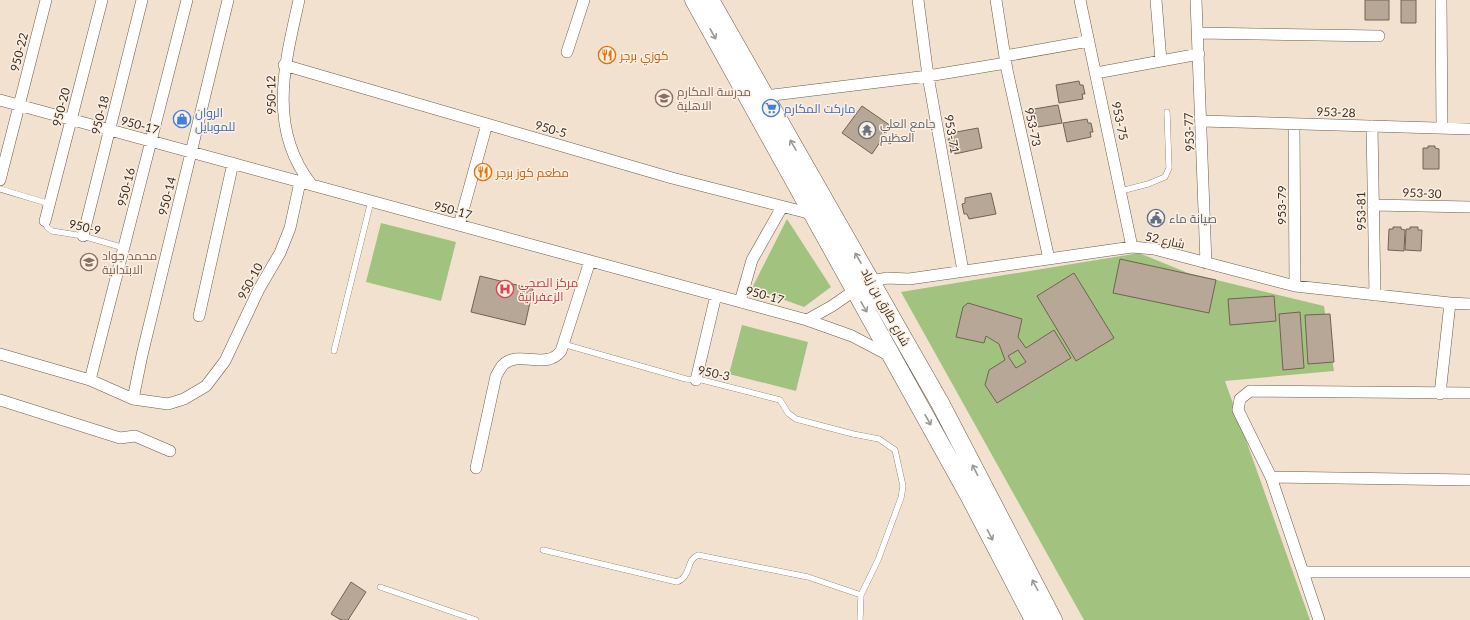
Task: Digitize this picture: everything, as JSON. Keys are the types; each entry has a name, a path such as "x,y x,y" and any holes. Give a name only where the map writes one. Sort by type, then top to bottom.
{"main road":[{"name":"شارع طارق بن زياد","path":"694,0 812,214 894,358 971,499 1034,620"},
{"name":"شارع طارق بن زياد","path":"710,0 872,281 940,403 1053,620"}],"street":[{"name":"950-22","path":"0,180 46,0"},
{"name":"950-20","path":"45,221 102,0"},
{"name":"950-18","path":"83,236 142,0"},
{"name":"950-16","path":"90,380 187,0"},
{"name":"950-14","path":"133,399 142,355 228,0"},
{"name":"950-12","path":"298,0 284,65 282,97 286,129 296,160 303,174 311,184"},
{"path":"567,52 584,0"},
{"name":"953-71","path":"918,0 928,76 963,271"},
{"name":"953-73","path":"996,0 1006,60 1049,259"},
{"name":"953-75","path":"1080,0 1132,247"},
{"path":"1156,0 1161,61"},
{"name":"953-77","path":"1196,0 1202,121 1206,263"},
{"path":"1441,0 1442,128"},
{"path":"1198,32 1378,36"},
{"path":"765,96 928,76 1089,41"},
{"path":"1096,73 1199,54"},
{"name":"950-5","path":"284,65 672,178 782,208 812,214"},
{"name":"950-17","path":"0,100 807,320 852,336 894,358"},
{"name":"953-28","path":"1202,121 1470,129"},
{"path":"459,225 487,124"},
{"name":"953-79","path":"1294,124 1295,286"},
{"name":"953-81","path":"1372,126 1375,295"},
{"path":"199,316 233,163"},
{"name":"950-10","path":"133,399 168,404 184,399 206,386 225,361 259,289 280,253 290,228 300,182"},
{"name":"953-30","path":"1374,205 1470,207"},
{"path":"740,302 752,260 782,208"},
{"name":"شارع 52","path":"807,320 872,281 887,278 910,279 1132,247 1154,249 1295,286 1470,304"},
{"path":"476,468 496,376 504,364 516,359 550,360 556,357 563,344 590,261"},
{"path":"696,380 716,295"},
{"path":"1440,394 1450,303"},
{"path":"0,354 90,380 133,399"},
{"path":"1319,620 1271,477 1238,410 1240,399 1250,391 1440,394 1470,393"},
{"path":"0,400 120,438 135,436 170,451"},
{"path":"1271,477 1470,480"},
{"path":"1303,572 1470,572"}],"lane":[{"path":"1121,191 1148,184 1165,176 1169,168 1167,112"},
{"path":"0,189 50,204"},
{"path":"334,351 371,201"},
{"name":"950-9","path":"45,221 47,227 52,231 83,236 124,248"},
{"name":"950-3","path":"563,344 686,379 696,380 780,400 788,413 796,419 853,434 879,439 895,450 904,486 878,560 861,595"},
{"path":"543,550 677,582 683,579 686,575 690,562 698,555 808,577 861,595 860,620"},
{"path":"380,588 476,620"}],"green space":[{"path":"787,219 831,287 804,307 752,288"},
{"path":"381,223 456,242 441,301 366,282"},
{"path":"1139,253 1188,273 1324,306 1334,371 1225,381 1310,620 1084,620 901,292"},
{"path":"742,325 808,342 796,391 729,374"}],"building":[{"path":"1365,0 1389,0 1389,20 1365,20"},
{"path":"1401,0 1416,0 1416,23 1401,23"},
{"path":"1079,81 1080,85 1083,85 1085,94 1082,94 1083,99 1059,103 1056,85"},
{"path":"1058,105 1062,123 1038,127 1037,123 1034,124 1032,114 1035,114 1034,109"},
{"name":"جامع العلي العظيم","path":"862,106 891,126 872,154 842,133"},
{"path":"1087,119 1088,123 1091,123 1093,132 1090,132 1091,137 1067,142 1063,123"},
{"path":"978,128 982,148 955,154 954,149 951,149 948,139 952,138 951,133"},
{"path":"1428,146 1435,146 1435,148 1439,149 1439,169 1423,169 1423,148 1428,148"},
{"path":"991,193 996,214 969,219 967,214 964,214 962,204 965,203 965,198"},
{"path":"1393,227 1401,227 1401,229 1405,230 1404,251 1388,250 1389,229 1393,229"},
{"path":"1410,227 1418,227 1418,230 1422,230 1421,251 1405,250 1406,229 1410,229"},
{"path":"1120,259 1216,280 1209,313 1113,293"},
{"path":"1074,273 1114,338 1076,361 1037,296"},
{"path":"480,276 533,289 525,325 471,312"},
{"path":"1274,296 1276,321 1230,325 1228,299"},
{"path":"968,303 1022,319 1018,337 1026,348 1054,330 1071,358 997,403 985,385 989,370 1005,360 999,344 986,336 984,343 956,337 963,307","holes":["1018,350 1026,362 1016,368 1008,356"]},
{"path":"1300,312 1304,368 1283,370 1279,314"},
{"path":"1330,314 1334,362 1308,364 1305,315"},
{"path":"351,582 366,592 348,620 341,620 331,614"}],"place":[{"name":"كوزي برجر","path":"607,55"},
{"name":"مدرسة المكارم الاهلية","path":"664,98"},
{"name":"ماركت المكارم","path":"771,108"},
{"name":"الروان للموبايل","path":"182,119"},
{"name":"جامع العلي العظيم","path":"867,130"},
{"name":"مطعم كوز برجر","path":"483,172"},
{"name":"صيانة ماء","path":"1156,218"},
{"name":"محمد جواد الابتداىية","path":"89,262"},
{"name":"مركز الصحي الزعفرانية","path":"505,289"}]}
